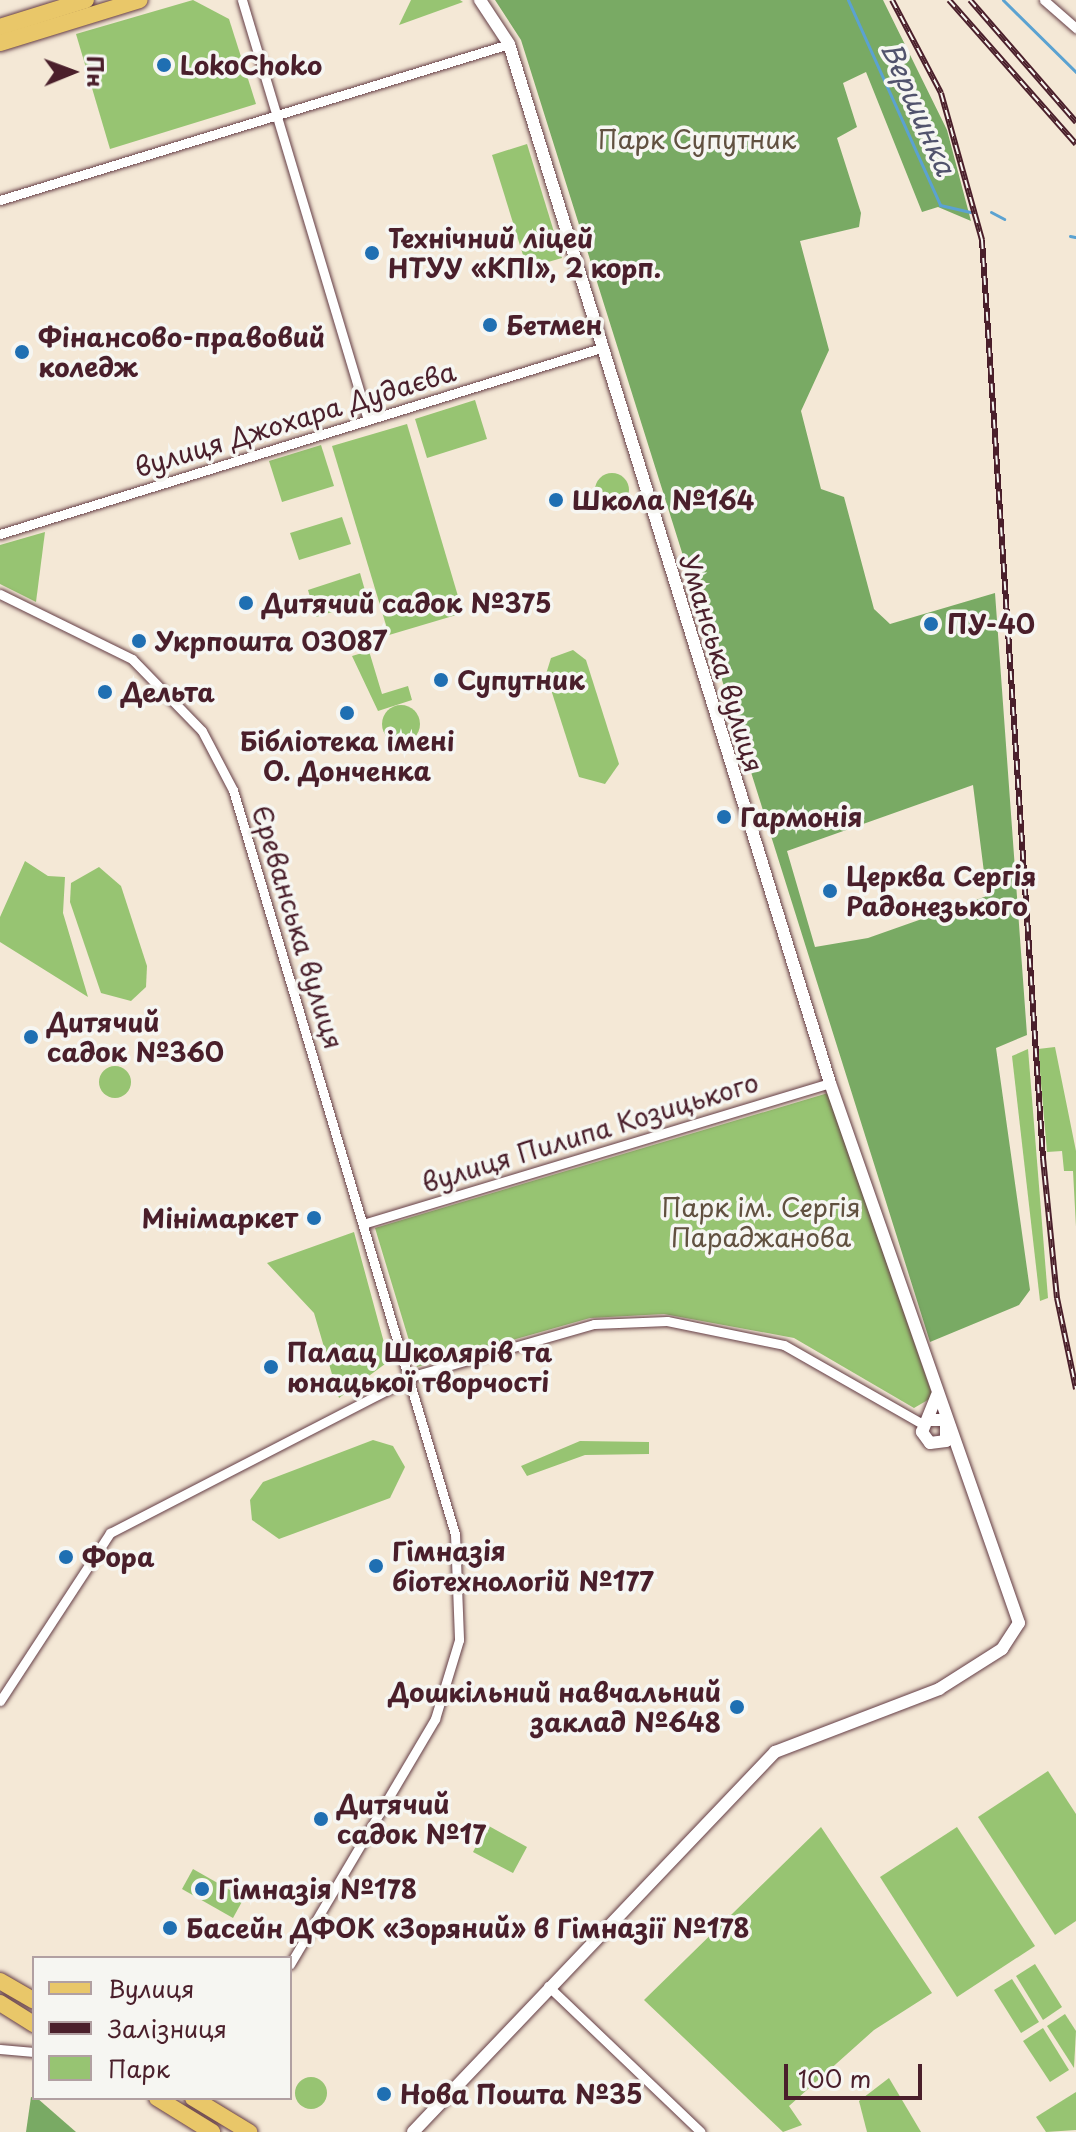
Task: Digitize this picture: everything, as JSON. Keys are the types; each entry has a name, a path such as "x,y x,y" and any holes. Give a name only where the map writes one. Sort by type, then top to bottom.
{"main road":[{"path":"0,27 86,0"},
{"path":"0,43 140,0"},
{"path":"0,1981 32,2000"},
{"path":"0,2003 32,2023"},
{"path":"160,2100 212,2132"},
{"path":"201,2100 249,2132"}],"street":[{"path":"242,0 368,420"},
{"name":"Уманська вулиця","path":"480,0 509,44 830,1083 959,1459 1018,1612 1015,1632 1002,1649 939,1689 775,1752 548,1986"},
{"path":"1044,0 1076,28"},
{"path":"0,200 509,44"},
{"name":"вулиця Джохара Дудаєва","path":"0,534 604,347"},
{"name":"Єреванська вулиця","path":"0,594 132,659 202,731 233,790 455,1534 459,1640 429,1733 292,1961"},
{"name":"вулиця Пилипа Козицького","path":"363,1224 830,1083"},
{"path":"0,1701 110,1533 408,1378 594,1324 667,1321 784,1345 926,1422 942,1418 950,1428 939,1445"},
{"path":"936,1388 926,1422 926,1441 939,1445 959,1459"},
{"path":"413,2132 548,1986 701,2132"},
{"path":"0,2049 32,2052"}],"green space":[{"name":"LokoChoko","path":"193,0 229,19 256,104 110,149 76,34"},
{"path":"411,0 460,0 463,2 399,25"},
{"name":"Парк Супутник","path":"495,0 883,0 947,130 971,221 938,207 922,212 866,72 843,83 857,127 837,138 861,213 859,227 800,241 829,350 801,411 821,489 844,497 874,609 890,624 995,593 1027,1035 996,1048 1030,1290 1019,1305 930,1342 521,40","holes":["973,785 987,896 868,938 815,947 787,851"]},
{"path":"527,144 562,258 527,268 492,155"},
{"path":"475,400 487,439 427,458 415,419"},
{"path":"407,424 463,613 389,635 332,446"},
{"path":"321,445 334,486 282,502 269,461"},
{"path":"612,473 624,478 629,490 624,502 612,507 600,502 595,490 600,478"},
{"path":"342,517 351,544 299,560 290,533"},
{"path":"45,532 36,602 0,584 0,545"},
{"path":"360,573 368,601 316,617 308,590"},
{"path":"573,650 586,660 619,764 605,784 579,777 546,674 551,658"},
{"path":"369,651 382,694 408,686 412,700 378,711 352,656"},
{"path":"401,705 414,711 420,724 414,737 401,743 388,737 382,724 388,711"},
{"path":"25,861 48,876 65,877 63,913 88,997 0,942 0,917"},
{"path":"99,867 121,886 147,966 146,987 131,1001 101,993 70,902 71,883"},
{"path":"1055,1047 1076,1151 1076,1227 1073,1171 1064,1171 1062,1151 1047,1152 1038,1049"},
{"path":"1028,1049 1048,1298 1040,1301 1012,1056"},
{"path":"115,1066 126,1071 131,1082 126,1093 115,1098 104,1093 99,1082 104,1071"},
{"name":"Парк ім. Сергія Параджанова","path":"828,1093 933,1397 914,1408 794,1338 664,1314 590,1318 417,1367 375,1228"},
{"path":"354,1232 389,1361 339,1398 314,1313 267,1263"},
{"path":"373,1440 393,1446 405,1467 390,1498 279,1539 252,1520 250,1500 263,1482"},
{"path":"580,1441 649,1442 649,1454 585,1455 527,1476 521,1466"},
{"path":"1048,1771 1076,1814 1076,1921 1055,1935 978,1817"},
{"path":"487,1825 527,1847 513,1873 473,1852"},
{"path":"821,1827 932,1993 874,2030 789,2106 802,2125 783,2132 644,2000"},
{"path":"957,1827 1035,1946 957,1997 880,1877"},
{"path":"193,1869 244,1898 233,1918 182,1889"},
{"path":"1035,1964 1062,2007 1043,2020 1016,1976"},
{"path":"1012,1979 1039,2022 1021,2033 994,1990"},
{"path":"1065,2014 1076,2031 1074,2068 1047,2026"},
{"path":"1043,2028 1069,2070 1050,2082 1023,2041"},
{"path":"311,2077 322,2082 327,2093 322,2104 311,2109 300,2104 295,2093 300,2082"},
{"path":"889,2078 921,2132 867,2132 859,2101"},
{"path":"1076,2092 1076,2130 1046,2132 1036,2117"},
{"path":"31,2097 32,2100 39,2100 76,2132 26,2132"}],"waterway":[{"name":"Вершинка","path":"848,0 940,205 970,212"},
{"path":"1003,0 1076,72"},
{"name":"Вершинка","path":"991,212 1004,219"},
{"name":"Вершинка","path":"1070,236 1075,237"}],"railway":[{"path":"892,0 941,93 982,240 1043,1158 1057,1298 1076,1389"},
{"path":"949,0 1076,144"},
{"path":"970,0 1076,122"}],"place":[{"name":"LokoChoko","path":"164,65"},
{"name":"Технічний ліцей НТУУ «КПІ», 2 корп.","path":"372,253"},
{"name":"Бетмен","path":"490,325"},
{"name":"Фінансово-правовий коледж","path":"22,352"},
{"name":"Школа №164","path":"556,500"},
{"name":"Дитячий садок №375","path":"246,603"},
{"name":"ПУ-40","path":"931,624"},
{"name":"Укрпошта 03087","path":"139,641"},
{"name":"Супутник","path":"441,680"},
{"name":"Дельта","path":"105,692"},
{"name":"Бібліотека імені О. Донченка","path":"347,713"},
{"name":"Гармонія","path":"724,817"},
{"name":"Церква Сергія Радонезького","path":"830,891"},
{"name":"Дитячий садок №360","path":"31,1037"},
{"name":"Мінімаркет","path":"314,1218"},
{"name":"Палац Школярів та юнацької творчості","path":"271,1367"},
{"name":"Фора","path":"66,1557"},
{"name":"Гімназія біотехнологій №177","path":"376,1566"},
{"name":"Дошкільний навчальний заклад №648","path":"737,1707"},
{"name":"Дитячий садок №17","path":"321,1819"},
{"name":"Гімназія №178","path":"202,1889"},
{"name":"Басейн ДФОК «Зоряний» в Гімназії №178","path":"170,1928"},
{"name":"Нова Пошта №35","path":"384,2094"}]}
